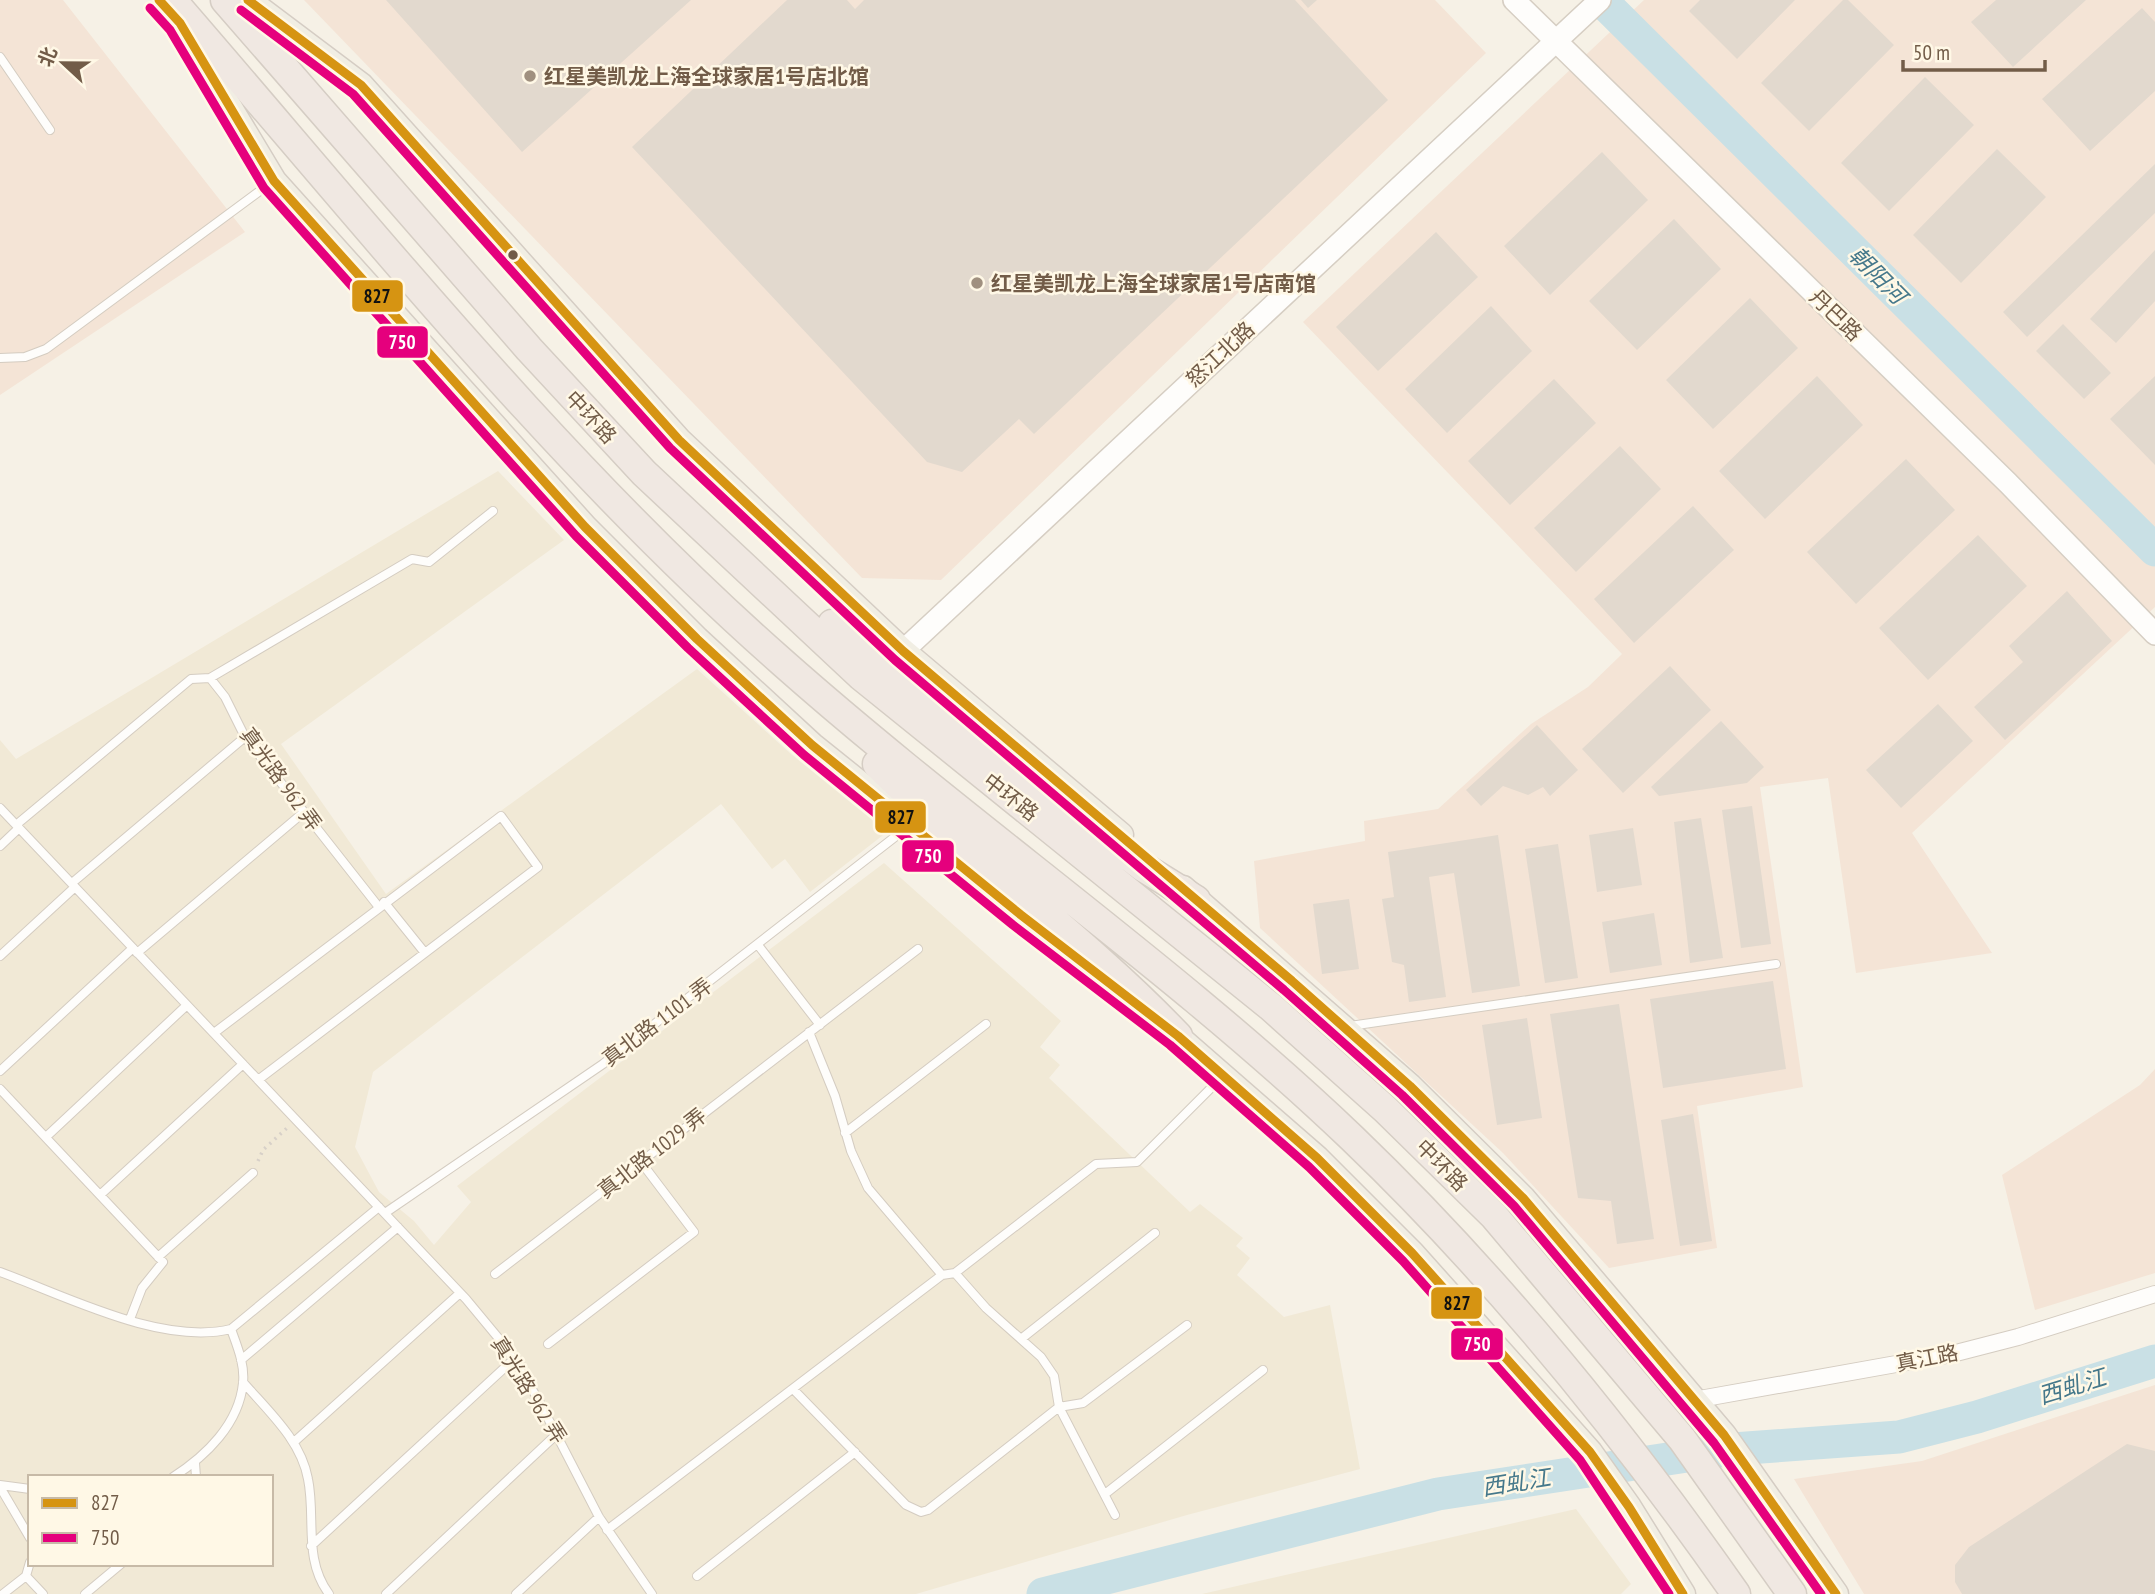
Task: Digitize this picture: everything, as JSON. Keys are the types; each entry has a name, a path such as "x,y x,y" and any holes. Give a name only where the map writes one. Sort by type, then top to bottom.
{"highway":[{"name":"中环路","path":"172,0 500,378 614,502 779,660 1243,1041 1349,1136 1450,1235 1630,1446 1736,1594"},
{"name":"中环路","path":"225,0 529,349 644,473 861,676 1271,1007 1385,1109 1493,1216 1682,1439 1792,1594"},
{"path":"644,473 739,545 933,707 1143,867 1196,900"},
{"path":"779,660 891,778 1131,986 1178,1036"}],"main road":[{"path":"159,0 180,23 274,181 585,527 697,639 812,745 909,826 1178,1036 1317,1158 1412,1253 1590,1452 1629,1507 1683,1594"},
{"path":"248,0 361,85 679,440 903,651 1410,1086 1523,1198 1724,1435 1836,1594"}],"street":[{"name":"丹巴路","path":"1514,0 2008,483 2155,634"},
{"name":"怒江北路","path":"903,651 1600,0"},
{"name":"真江路","path":"1694,1400 1952,1354 2018,1337 2155,1294"}],"lane":[{"path":"0,57 50,130"},
{"path":"0,358 25,357 46,349 274,181"},
{"path":"0,846 18,827 191,679 210,678 412,559 429,562 493,512"},
{"name":"真光路 962 弄","path":"210,678 230,705 245,737 304,812 425,953"},
{"path":"0,956 73,885 245,737"},
{"name":"真光路 962 弄","path":"0,808 460,1293 513,1360 558,1433 599,1517 652,1594"},
{"path":"0,1071 135,950 304,812"},
{"path":"214,1033 381,904 501,816 538,867 258,1080"},
{"name":"真北路 1101 弄","path":"382,1210 396,1206 593,1071 909,826"},
{"path":"758,945 820,1025"},
{"name":"真北路 1029 弄","path":"495,1274 918,949"},
{"path":"1343,1027 1776,964"},
{"path":"46,1138 187,1005"},
{"path":"845,1133 986,1024"},
{"path":"809,1032 868,1188 942,1275"},
{"path":"100,1195 243,1064"},
{"path":"607,1530 942,1275 956,1273 1096,1164 1137,1162 1223,1076"},
{"path":"0,1089 163,1262 142,1288 130,1319"},
{"path":"548,1344 694,1232 641,1162"},
{"path":"158,1257 253,1172"},
{"path":"0,1272 157,1329 207,1335 231,1329 382,1210"},
{"path":"241,1360 398,1227"},
{"path":"1021,1339 1155,1233"},
{"path":"956,1273 986,1308 1041,1357 1054,1376 1059,1407 1115,1514"},
{"path":"293,1442 460,1293"},
{"path":"793,1389 906,1505 921,1512 929,1510 1059,1407 1083,1403 1187,1325"},
{"path":"176,1475 195,1463 215,1443 229,1422 243,1382 241,1360 231,1329"},
{"path":"311,1546 513,1360"},
{"path":"1105,1494 1263,1370"},
{"path":"243,1382 293,1442 309,1479 311,1546 317,1571 329,1594"},
{"path":"386,1594 558,1433"},
{"path":"697,1576 855,1452"},
{"path":"195,1463 196,1475"},
{"path":"0,1486 28,1489"},
{"path":"0,1486 28,1535"},
{"path":"516,1594 599,1517"},
{"path":"3,1594 26,1576 29,1566"},
{"path":"85,1594 119,1566"},
{"path":"26,1576 43,1594"}],"path":[{"path":"253,1172 263,1150 296,1119"}],"shaded area":[{"path":"0,0 63,0 245,232 0,395"},
{"path":"304,0 1435,0 1486,53 941,580 862,578"},
{"path":"1644,0 2155,0 2155,607 1912,833 1992,953 1856,973 1828,778 1760,787 1803,1087 1697,1106 1717,1248 1609,1268 1503,1153 1260,928 1254,861 1365,841 1364,821 1438,809 1531,724 1588,687 1622,654 1303,322"},
{"path":"498,471 564,540 281,744 386,894 697,669 791,754 887,832 810,892 785,859 772,869 721,804 373,1072 355,1147 379,1192 414,1221 434,1245 471,1202 457,1186 884,863 1061,1021 1040,1047 1060,1065 1049,1078 1190,1212 1200,1204 1243,1238 1236,1246 1250,1258 1237,1275 1284,1317 1330,1305 1360,1469 1187,1515 916,1594 0,1594 0,740 16,759"},
{"path":"2155,1069 2155,1273 2035,1310 2002,1175 2140,1085"},
{"path":"2155,1385 2155,1594 1864,1594 1794,1479 1922,1461"},
{"path":"1576,1509 1631,1584 1621,1594 1202,1594"}],"building":[{"name":"红星美凯龙上海全球家居1号店北馆","path":"386,0 691,0 522,152"},
{"name":"红星美凯龙上海全球家居1号店南馆","path":"787,0 847,0 855,9 864,0 1295,0 1388,100 1034,434 1019,419 962,472 927,462 632,147"},
{"path":"1301,0 1317,0 1308,8"},
{"path":"1700,0 1795,0 1737,59 1689,11"},
{"path":"1843,0 1848,0 1894,45 1809,131 1761,83"},
{"path":"1996,0 2086,0 2013,67 1971,22"},
{"path":"2142,8 2155,22 2155,91 2090,151 2042,99"},
{"path":"1925,77 1974,125 1889,211 1841,163"},
{"path":"1997,149 2046,197 1961,283 1913,235"},
{"path":"1602,152 1648,200 1550,295 1504,246"},
{"path":"2155,164 2155,213 2027,337 2003,312"},
{"path":"1674,219 1721,269 1637,350 1589,301"},
{"path":"1436,232 1478,277 1378,371 1336,327"},
{"path":"2155,250 2155,301 2116,343 2090,319"},
{"path":"1750,298 1798,348 1713,429 1666,380"},
{"path":"1491,306 1532,351 1447,433 1405,389"},
{"path":"2063,324 2111,373 2084,399 2036,351"},
{"path":"1817,376 1863,425 1765,519 1719,471"},
{"path":"2155,376 2155,465 2110,419"},
{"path":"1554,379 1596,423 1510,505 1468,461"},
{"path":"1620,446 1661,489 1576,572 1534,528"},
{"path":"1906,459 1955,510 1856,604 1807,552"},
{"path":"1693,506 1734,550 1634,643 1594,599"},
{"path":"1978,535 2027,586 1928,680 1879,628"},
{"path":"2067,591 2112,641 2005,740 1974,707 2023,662 2009,646"},
{"path":"1670,666 1711,710 1623,793 1582,749"},
{"path":"1938,704 1973,741 1901,808 1866,770"},
{"path":"1721,721 1764,767 1747,783 1659,796 1651,787"},
{"path":"1537,725 1578,770 1550,796 1543,787 1528,795 1503,786 1481,806 1466,790"},
{"path":"1752,806 1771,944 1741,948 1722,810"},
{"path":"1701,818 1723,958 1690,963 1674,822"},
{"path":"1633,828 1642,885 1597,892 1589,835"},
{"path":"1498,835 1520,986 1472,993 1454,873 1429,877 1446,997 1409,1002 1404,965 1392,962 1382,899 1394,897 1388,852"},
{"path":"1558,844 1578,978 1545,983 1525,849"},
{"path":"1349,899 1359,969 1322,974 1313,904"},
{"path":"1654,913 1662,965 1610,973 1602,922"},
{"path":"1773,981 1786,1069 1663,1088 1650,999"},
{"path":"1619,1004 1654,1239 1617,1244 1611,1201 1578,1198 1550,1014"},
{"path":"1527,1018 1542,1118 1497,1125 1482,1025"},
{"path":"1693,1114 1712,1241 1680,1246 1661,1120"},
{"path":"2127,1444 2155,1451 2155,1594 1962,1594 1955,1582 1955,1565 1969,1547"}],"waterway":[{"name":"朝阳河","path":"1601,0 2155,550"},
{"name":"西虬江","path":"1043,1594 1438,1494 1733,1449 1899,1437 1977,1417 2155,1361"}],"transit line":[{"name":"827","path":"159,0 180,23 274,181 585,527 697,639 812,745 1021,915 1178,1036 1317,1158 1412,1253 1590,1452 1629,1507 1683,1594"},
{"name":"827","path":"248,0 361,85 679,440 903,651 1292,981 1410,1086 1523,1198 1724,1435 1836,1594"},
{"name":"750","path":"150,8 170,30 264,188 576,536 688,648 804,755 1013,925 1170,1045 1309,1167 1403,1261 1580,1460 1669,1594"},
{"name":"750","path":"241,10 353,94 670,448 895,660 1284,990 1402,1095 1514,1206 1714,1443 1821,1594"}],"place":[{"name":"红星美凯龙上海全球家居1号店北馆","path":"530,76"},
{"name":"红星美凯龙上海全球家居1号店南馆","path":"977,283"}]}
